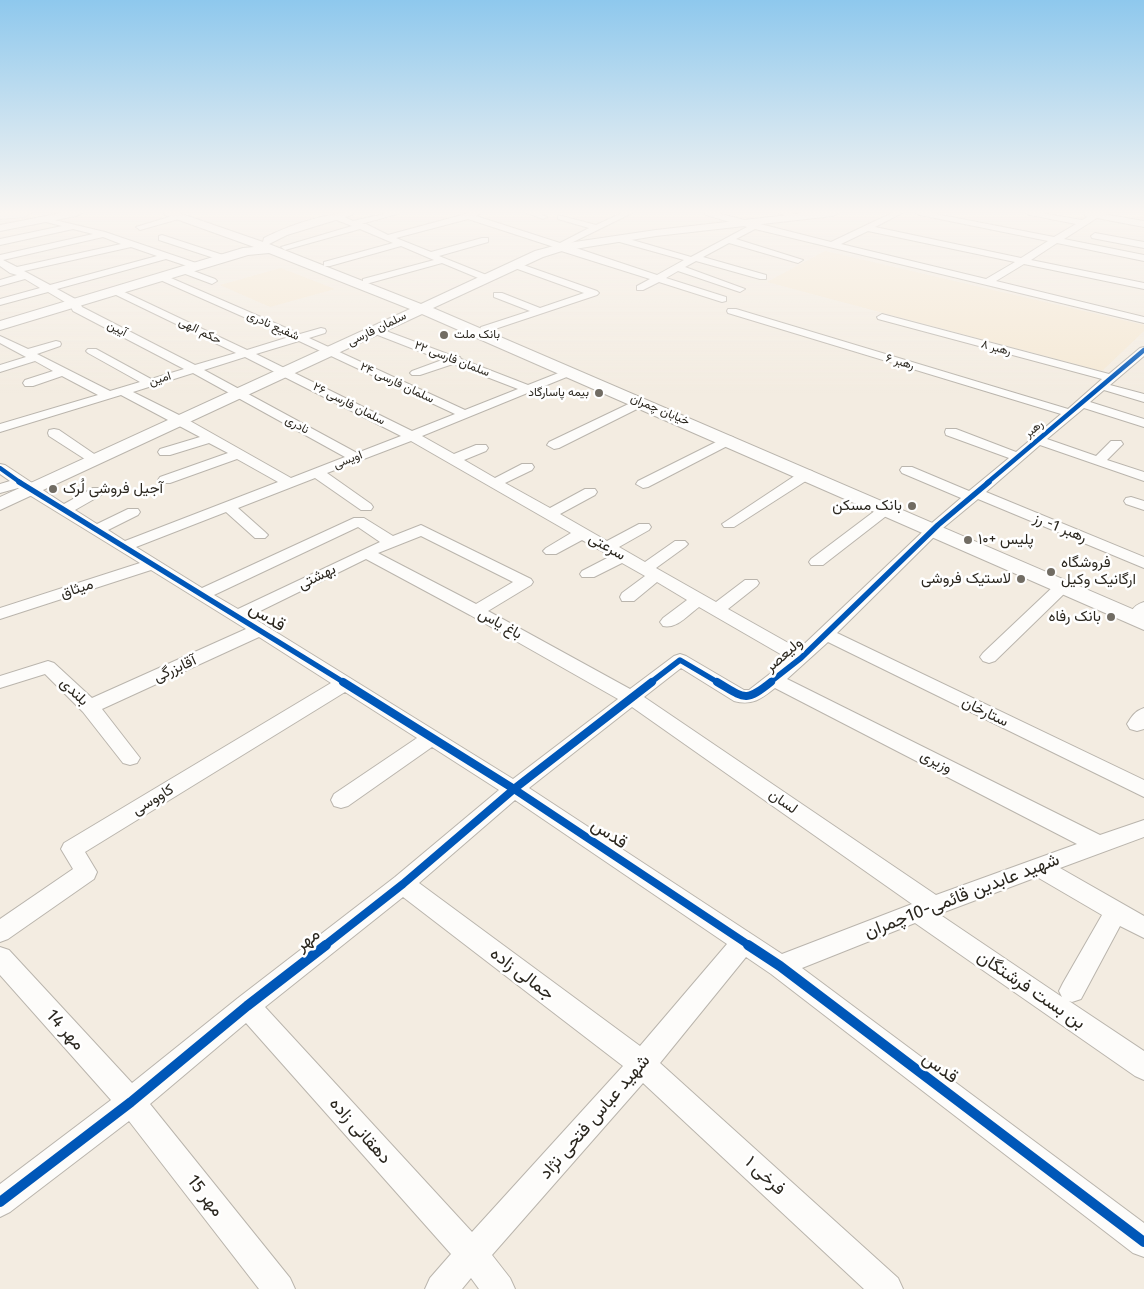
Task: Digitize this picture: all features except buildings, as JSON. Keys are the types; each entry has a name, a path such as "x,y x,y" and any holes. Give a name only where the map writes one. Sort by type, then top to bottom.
{"main road":[{"path":"0,326 173,273"},
{"name":"خیابان چمران","path":"338,273 460,322 885,510 935,528 1143,614"},
{"name":"خیابان چمران","path":"343,273 361,283"},
{"name":"سلمان فارسی","path":"0,504 26,486 96,460 238,392 496,273"},
{"path":"379,328 392,314 392,307 386,293 453,292 447,306 460,322"},
{"path":"379,328 422,321 460,322"},
{"name":"خیابان چمران","path":"460,322 485,329 935,528 1062,587 1143,614"}],"street":[{"name":"آیین","path":"21,273 76,303 77,309 238,392"},
{"path":"0,302 106,273"},
{"path":"198,273 212,282"},
{"path":"361,283 397,273"},
{"path":"475,273 486,278"},
{"path":"485,329 594,292 538,273"},
{"path":"640,273 722,299"},
{"path":"640,288 668,273"},
{"path":"692,273 740,289"},
{"path":"748,273 763,277"},
{"path":"951,273 1144,320"},
{"path":"988,282 1002,273"},
{"path":"1084,273 1144,286"},
{"path":"0,283 26,276"},
{"name":"شفیع نادری","path":"161,277 330,351"},
{"name":"حکم الهی","path":"115,291 285,372"},
{"path":"498,294 539,311"},
{"name":"رهبر ۶","path":"732,311 1069,414"},
{"name":"رهبر ۸","path":"882,317 1106,382 1144,398"},
{"name":"سلمان فارسی ۲۲","path":"379,328 530,389"},
{"name":"امین","path":"2,425 150,383 321,331"},
{"path":"1,340 108,395"},
{"path":"0,369 56,344"},
{"name":"رهبر","path":"935,528 1144,350"},
{"path":"92,351 150,383"},
{"name":"سلمان فارسی ۲۴","path":"330,351 464,414"},
{"path":"416,373 456,359"},
{"path":"1129,362 1144,366"},
{"path":"29,382 61,372"},
{"name":"سلمان فارسی ۲۶","path":"285,372 412,436"},
{"name":"اویسی","path":"125,546 412,436 570,372"},
{"path":"122,391 179,420 288,482"},
{"name":"نادری","path":"238,392 355,457"},
{"path":"554,445 641,402"},
{"path":"1082,403 1144,423"},
{"path":"951,432 1018,457"},
{"path":"47,446 59,436 96,460"},
{"name":"سرعتی","path":"412,436 801,658"},
{"path":"165,452 210,438"},
{"path":"643,484 728,440"},
{"path":"1038,440 1144,477"},
{"path":"1098,461 1116,444"},
{"path":"454,460 481,448"},
{"path":"165,480 238,454"},
{"path":"495,483 527,467"},
{"name":"قدس","path":"0,468 514,789 780,966 1144,1242"},
{"name":"رهبر 1- رز","path":"907,470 1144,563"},
{"path":"316,472 366,507"},
{"path":"729,524 807,474"},
{"path":"0,489 26,486"},
{"path":"65,510 98,491"},
{"path":"550,514 590,492"},
{"path":"228,506 260,535"},
{"path":"818,562 885,510"},
{"path":"97,530 132,512"},
{"path":"202,594 359,520 394,541"},
{"path":"608,548 644,527"},
{"name":"ولیعصر","path":"633,699 680,660 741,696 753,696 801,658 935,528"},
{"name":"بهشتی","path":"237,616 366,553 421,530 525,582 476,611"},
{"path":"551,551 583,533"},
{"path":"628,597 650,572 680,544"},
{"name":"باغ یاس","path":"366,553 476,611 633,699"},
{"path":"588,574 622,556"},
{"name":"میثاق","path":"0,614 153,564"},
{"path":"716,610 751,583"},
{"path":"989,657 1062,587"},
{"path":"669,622 698,599"},
{"name":"آقابزرگی","path":"90,707 260,630"},
{"name":"ستارخان","path":"826,634 1144,789"},
{"name":"بلندی","path":"0,682 48,667 90,707 130,758"},
{"name":"وزیری","path":"774,680 1099,845"},
{"name":"کاووسی","path":"0,932 86,872 72,849 346,683"},
{"name":"مهر","path":"0,1202 131,1102 247,1006 403,884 514,789 633,699"},
{"name":"لسان","path":"633,699 926,909"},
{"path":"342,800 432,737"},
{"name":"شهید عابدین قائمی-10چمران","path":"780,966 926,909 1144,828"},
{"path":"1039,867 1144,928"},
{"name":"جمالی زاده","path":"403,884 642,1064"},
{"name":"بن بست فرشتگان","path":"926,909 1144,1068"},
{"path":"1072,991 1116,912"},
{"name":"شهید عباس فتحی نژاد","path":"441,1289 473,1256 642,1064 744,942"},
{"name":"مهر 14","path":"0,958 131,1102"},
{"name":"دهقانی زاده","path":"247,1006 473,1256 499,1289"},
{"name":"فرخی ۱","path":"642,1064 887,1289"},
{"name":"مهر 15","path":"131,1102 279,1289"}],"shaded area":[{"path":"263,273 294,273 335,289 270,307 220,285"},
{"path":"784,273 920,273 1144,325 1144,331 1102,371 767,282"}],"cycle path":[{"path":"0,1202 131,1102 247,1006 403,884 514,789 680,660 741,696 753,696 801,658 938,525 1144,350"},
{"path":"0,468 31,490 514,789 780,966 1144,1242"}],"place":[{"name":"بانک ملت","path":"444,335"},
{"name":"بیمه پاسارگاد","path":"599,393"},
{"name":"آجیل فروشی لُرک","path":"53,489"},
{"name":"بانک مسکن","path":"912,506"},
{"name":"پلیس +۱۰","path":"968,540"},
{"name":"فروشگاه ارگانیک وکیل","path":"1051,572"},
{"name":"لاستیک فروشی","path":"1021,579"},
{"name":"بانک رفاه","path":"1111,617"}]}
